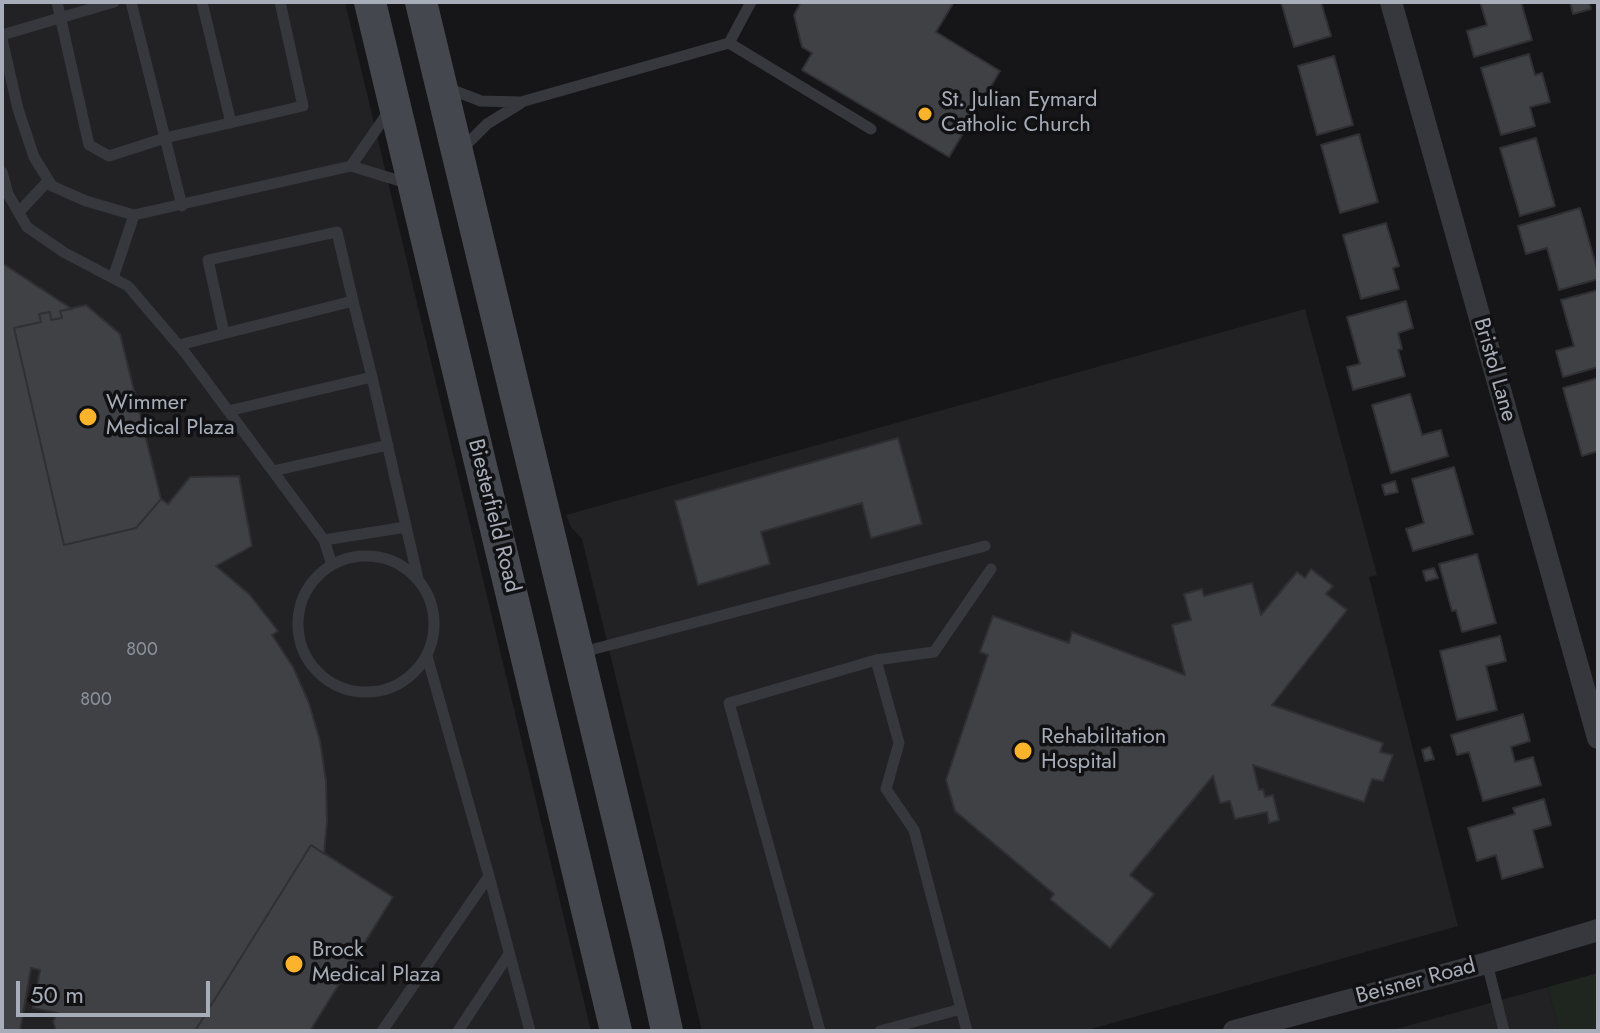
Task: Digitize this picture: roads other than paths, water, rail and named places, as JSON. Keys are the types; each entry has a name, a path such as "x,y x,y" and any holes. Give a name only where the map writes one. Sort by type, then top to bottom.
{"main road":[{"name":"Biesterfield Road","path":"370,2 616,1031"},
{"path":"421,2 667,1031"}],"street":[{"name":"Bristol Lane","path":"1391,2 1593,700 1598,738"},
{"name":"Beisner Road","path":"1234,1031 1598,930"}],"lane":[{"path":"57,2 89,145 109,156 165,138 303,106 280,2"},
{"path":"114,2 2,37 18,109 34,157 52,186 86,201 134,215 351,166 413,185"},
{"path":"131,2 182,206"},
{"path":"202,2 231,123"},
{"path":"457,154 487,124 521,102 729,43 751,2"},
{"path":"729,43 871,129"},
{"path":"441,86 481,101 521,102"},
{"path":"351,166 394,104"},
{"path":"2,172 8,194 27,227 65,253 128,286 179,345 324,540 332,565"},
{"path":"19,212 48,181"},
{"path":"113,278 134,215"},
{"path":"224,333 208,260 337,232 418,579 434,616 434,637 427,656 413,674 394,687 372,693 349,691 328,681 311,665 301,645 298,622 303,599 314,580 332,565 354,557 377,557 399,565 418,579"},
{"path":"179,345 353,301"},
{"path":"228,411 372,377"},
{"path":"273,471 388,445"},
{"path":"324,540 406,527"},
{"path":"578,654 985,546"},
{"path":"820,1031 729,703 876,660 934,652 991,569"},
{"path":"427,656 530,1031"},
{"path":"876,660 899,743 886,789 914,830 967,1031"},
{"path":"382,1031 489,876"},
{"path":"458,1031 509,954"},
{"path":"1487,963 1504,1031"},
{"path":"880,1031 961,1009"}],"place":[{"name":"St. Julian Eymard Catholic Church","path":"925,114"},
{"name":"Wimmer Medical Plaza","path":"88,417"},
{"name":"Rehabilitation Hospital","path":"1023,751"},
{"name":"Brock Medical Plaza","path":"294,964"}]}
